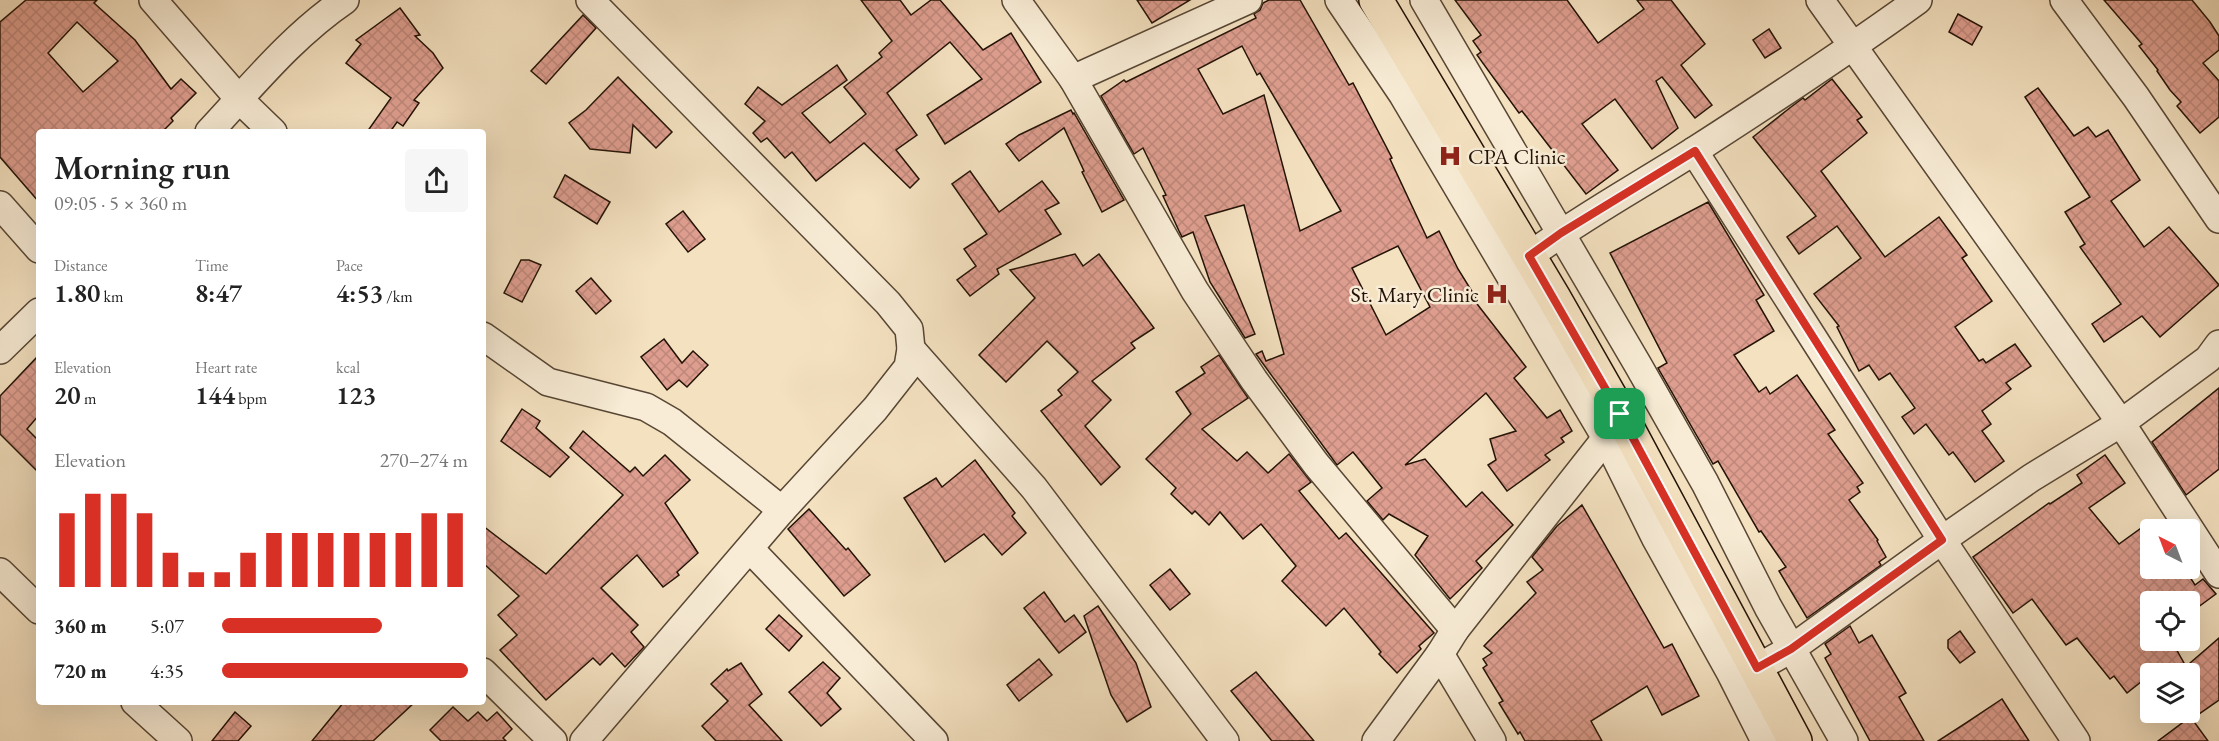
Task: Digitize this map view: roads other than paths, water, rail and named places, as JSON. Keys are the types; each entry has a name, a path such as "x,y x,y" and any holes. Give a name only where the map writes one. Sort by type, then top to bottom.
{"main road":[{"path":"1376,0 1529,256 1613,426 1757,668 1795,741"}],"street":[{"path":"153,0 240,99 270,129"},
{"path":"212,129 282,51 329,10 345,0"},
{"path":"584,741 782,510 875,409 908,367 911,349 909,328 888,303 590,0"},
{"path":"1016,0 1073,79 1195,291 1254,380 1316,464 1455,630"},
{"path":"1073,79 1248,0"},
{"path":"1339,0 1613,426 1656,539 1730,672 1765,741"},
{"path":"1424,0 1705,483 1791,649 1844,741"},
{"path":"1820,0 2121,423 2219,574"},
{"path":"1529,256 1561,233 1695,151 1852,47 1918,0"},
{"path":"2064,0 2136,97 2219,219"},
{"path":"1695,151 1942,540 2076,741"},
{"path":"0,206 36,246"},
{"path":"0,350 36,315"},
{"path":"486,338 548,382 646,406 672,422 782,510"},
{"path":"1757,668 1791,649 2031,478 2121,423 2208,359 2219,344"},
{"path":"911,349 1034,488 1225,741"},
{"path":"1376,741 1455,630 1613,426"},
{"path":"750,549 934,741"},
{"path":"0,572 36,607"},
{"path":"1440,654 1492,741"},
{"path":"486,675 553,741"},
{"path":"138,705 178,741"}],"place":[{"name":"CPA Clinic","path":"1450,156"},
{"name":"St. Mary Clinic","path":"1497,294"}]}
